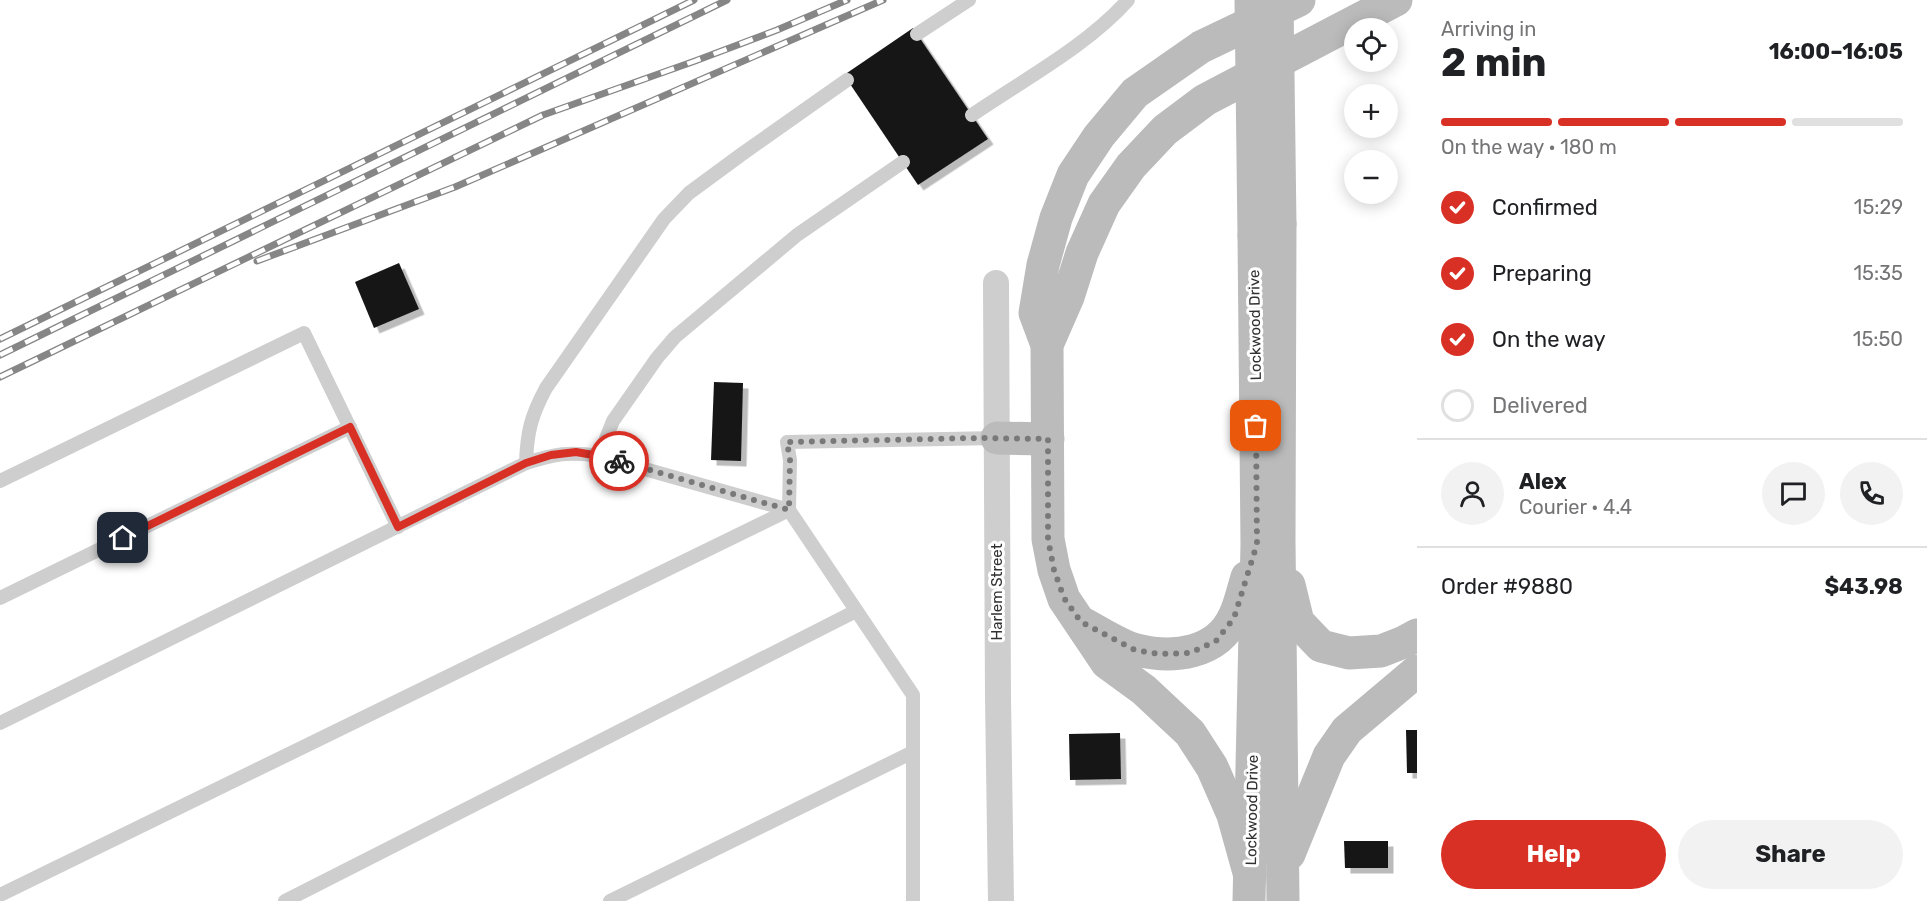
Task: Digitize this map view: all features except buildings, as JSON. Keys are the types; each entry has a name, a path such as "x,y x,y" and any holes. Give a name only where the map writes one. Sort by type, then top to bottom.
{"main road":[{"name":"Lockwood Drive","path":"1251,0 1267,230"},
{"name":"Lockwood Drive","path":"1277,0 1267,230 1268,542 1283,886"},
{"path":"1249,889 1233,815 1212,767 1190,733 1144,690 1107,663 1064,598 1054,570 1048,539 1047,345 1035,313 1043,265 1056,218 1073,175 1099,136 1135,93 1202,47 1299,0"},
{"path":"1047,345 1068,297 1082,253 1104,204 1131,166 1165,130 1205,100 1396,0"},
{"path":"997,438 1048,439"},
{"name":"Lockwood Drive","path":"1249,889 1268,542"},
{"path":"1081,622 1135,650 1160,654 1190,653 1216,641 1234,618 1268,542"},
{"path":"1268,542 1298,622 1321,646 1349,653 1381,651 1417,635"},
{"path":"1283,886 1329,756 1347,730 1417,671"}],"street":[{"name":"Harlem Street","path":"996,282 1001,901"}],"lane":[{"path":"916,34 969,0"},
{"path":"972,115 1077,44 1100,27 1128,0"},
{"path":"526,463 527,436 535,409 546,388 664,219 689,193 847,80"},
{"path":"599,456 613,421 657,358 675,337 796,235 903,162"},
{"path":"0,481 304,333 398,527"},
{"path":"0,598 350,427"},
{"path":"913,901 913,695 789,510 790,460 787,442 997,438"},
{"path":"0,723 526,463 551,455 576,452 599,456 789,510"},
{"path":"0,895 789,510"},
{"path":"285,901 856,611"},
{"path":"610,901 913,752"}],"railway":[{"path":"0,339 694,0"},
{"path":"0,355 727,0"},
{"path":"0,377 543,115 777,30 847,0"},
{"path":"257,261 455,187 883,0"}],"way so far":[{"path":"619,461 789,510 790,460 787,442 1048,439 1048,539 1054,570 1064,598 1081,622 1135,650 1160,654 1190,653 1216,641 1234,618 1257,544 1256,426"}],"route":[{"path":"123,538 350,427 398,527 526,463 551,455 576,452 619,461"}]}
